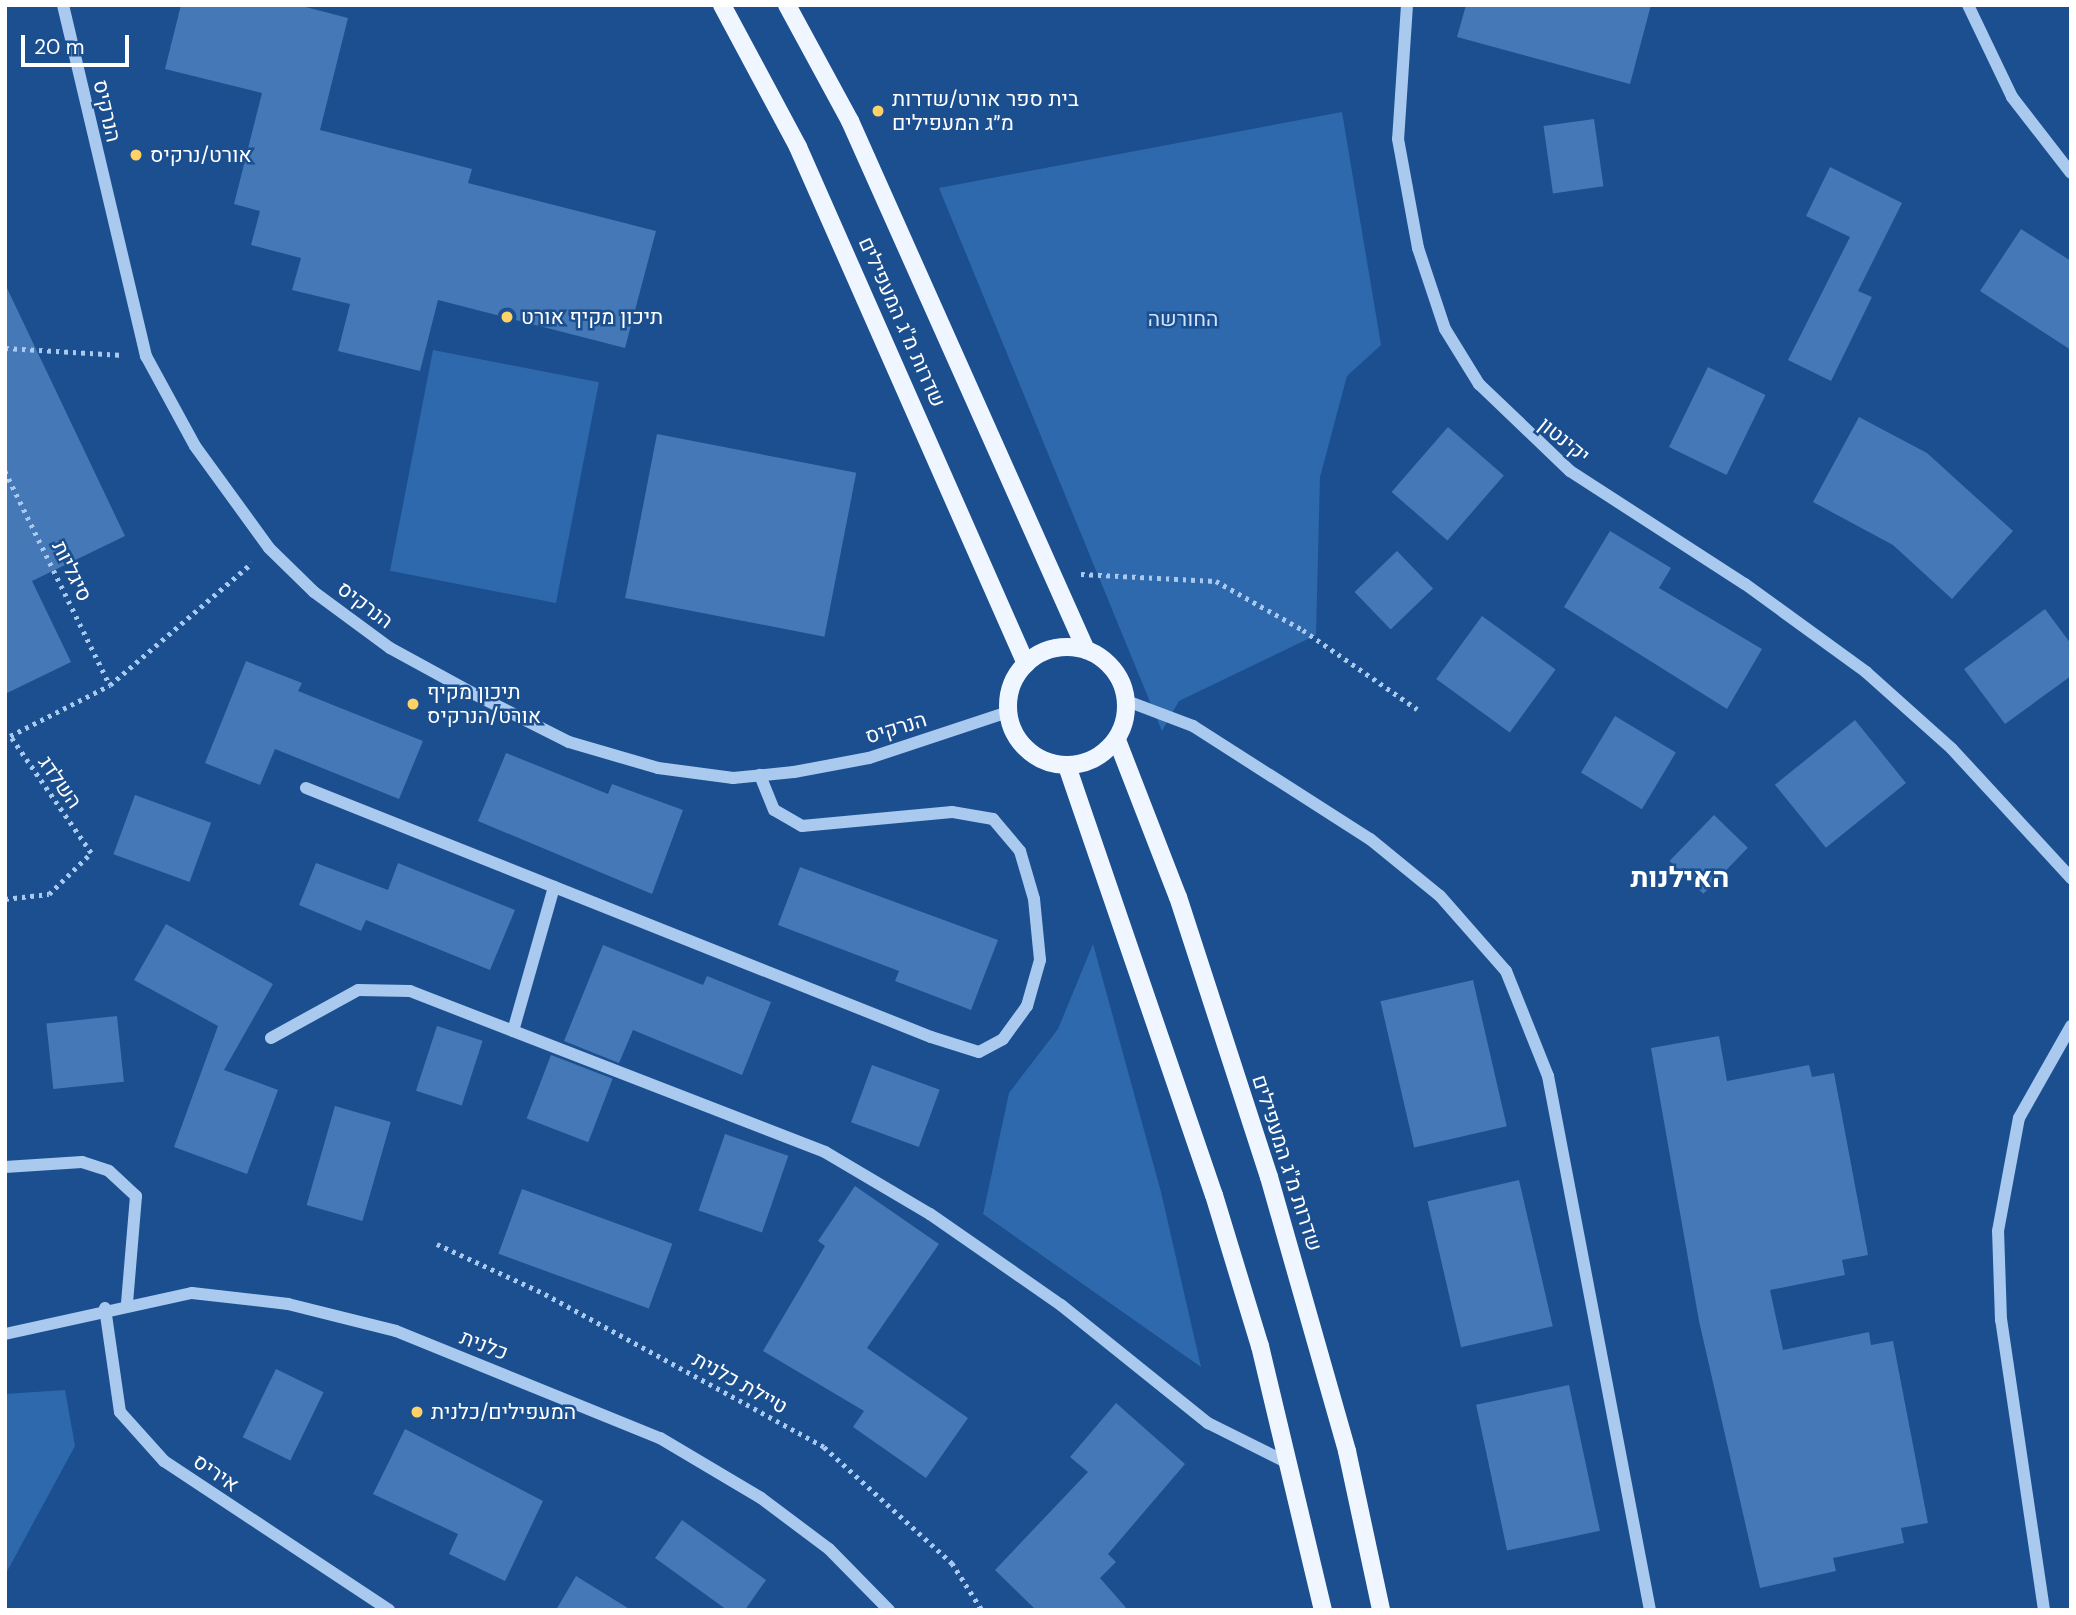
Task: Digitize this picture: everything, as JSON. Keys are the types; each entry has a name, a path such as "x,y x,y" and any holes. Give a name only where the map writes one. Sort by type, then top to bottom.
{"main road":[{"name":"שדרות מ\"ג המעפילים","path":"722,5 798,147 1026,664"},
{"name":"שדרות מ\"ג המעפילים","path":"787,5 850,121 1086,650"},
{"path":"1053,649 1086,650 1114,669 1127,701 1117,740 1091,761 1067,766 1027,750 1008,712 1012,687 1026,664 1053,649"},
{"name":"שדרות מ\"ג המעפילים","path":"1117,740 1178,897 1269,1177 1347,1451 1381,1610"},
{"path":"1067,766 1214,1195 1291,1465 1323,1610"}],"street":[{"name":"הנרקיס","path":"63,5 146,356 195,446 269,548 390,648 569,742 658,768 760,775 869,758 1008,712"},
{"name":"יקינטון","path":"1407,5 1398,139 1418,248 1445,329 1479,384 1570,471 1795,618 1952,749 2071,878"},
{"path":"1968,5 2012,97 2071,173"},
{"path":"1127,701 1194,726 1370,839 1440,896 1506,971 1548,1076 1650,1610"},
{"path":"306,788 931,1037 979,1052 1003,1038 1027,1006 1040,960 1034,899 1020,851 993,819 952,812 802,826 774,810 760,775"},
{"path":"513,1031 554,887"},
{"path":"271,1038 358,990 410,991 825,1152 930,1214 1060,1305 1208,1423 1291,1465"},
{"path":"2044,1610 2001,1320 1998,1231 2019,1118 2071,1026"},
{"path":"5,1167 82,1162 109,1171 136,1196 127,1304"},
{"name":"כלנית","path":"5,1334 105,1308 192,1293 288,1304 396,1331 660,1438 761,1498 830,1549 889,1610"},
{"name":"איריס","path":"105,1308 120,1412 164,1461 389,1610"}],"path":[{"path":"5,348 146,356"},
{"name":"סיגליות","path":"5,471 110,685"},
{"path":"110,685 269,548"},
{"path":"1053,573 1216,581 1303,630 1417,709"},
{"name":"השלדג","path":"5,899 49,894 91,853 10,736 110,685"},
{"name":"טיילת כלנית","path":"437,1244 545,1294 824,1447 952,1563 982,1610"}],"green space":[{"name":"החורשה","path":"1342,112 1381,345 1347,376 1320,477 1316,635 1179,701 1162,731 939,188"},
{"path":"433,350 599,382 556,603 390,571"},
{"path":"1093,944 1161,1192 1201,1367 983,1214 1009,1093 1058,1029"},
{"path":"65,1390 75,1446 5,1575 5,1394"}],"building":[{"path":"181,5 298,5 348,18 320,130 472,169 468,183 656,231 625,348 438,300 420,371 338,351 350,304 292,290 301,258 251,245 260,211 234,204 262,93 165,69"},
{"path":"1466,5 1651,5 1630,84 1457,37"},
{"path":"1594,119 1603,186 1553,193 1543,126"},
{"path":"1830,167 1902,203 1858,291 1872,297 1831,381 1788,360 1850,237 1806,216"},
{"path":"2021,229 2071,261 2071,350 1980,291"},
{"path":"5,284 125,536 32,581 71,662 5,694"},
{"path":"1708,367 1766,395 1727,475 1669,447"},
{"path":"1859,417 1927,453 2013,531 1952,599 1893,545 1813,502"},
{"path":"1448,427 1504,476 1447,540 1392,492"},
{"path":"657,434 856,473 824,637 625,598"},
{"path":"1610,531 1671,568 1659,588 1762,649 1727,709 1564,607"},
{"path":"1397,551 1433,588 1391,629 1355,592"},
{"path":"2045,609 2071,644 2071,676 2005,724 1964,669"},
{"path":"1482,616 1556,669 1510,733 1436,679"},
{"path":"246,661 302,683 298,691 423,741 399,799 275,749 260,785 205,763"},
{"path":"1615,716 1676,753 1642,809 1581,773"},
{"path":"1855,720 1906,783 1826,848 1775,785"},
{"path":"506,753 608,794 612,784 683,810 652,894 478,821"},
{"path":"135,795 211,823 190,882 113,854"},
{"path":"1714,815 1748,848 1703,894 1670,861"},
{"path":"316,863 388,890 398,863 515,910 490,970 366,920 361,931 299,905"},
{"path":"800,867 998,940 971,1010 895,981 899,971 778,925"},
{"path":"166,924 273,984 224,1070 278,1090 247,1174 174,1147 218,1026 134,980"},
{"path":"603,945 703,985 707,976 771,1002 742,1075 633,1030 619,1063 564,1041"},
{"path":"1473,980 1507,1126 1414,1148 1380,1001"},
{"path":"117,1016 124,1082 53,1089 46,1023"},
{"path":"437,1026 483,1041 462,1106 416,1091"},
{"path":"1719,1036 1727,1081 1809,1065 1812,1077 1834,1073 1868,1255 1842,1260 1845,1275 1770,1290 1783,1350 1869,1332 1871,1345 1893,1341 1928,1523 1901,1528 1904,1543 1833,1558 1836,1571 1760,1588 1699,1321 1651,1048"},
{"path":"551,1055 613,1079 588,1142 527,1118"},
{"path":"872,1065 940,1090 919,1147 851,1122"},
{"path":"335,1106 391,1122 362,1221 307,1205"},
{"path":"725,1134 788,1156 762,1232 699,1211"},
{"path":"1519,1180 1553,1326 1461,1347 1427,1201"},
{"path":"855,1186 939,1244 867,1348 968,1418 926,1478 853,1427 864,1411 763,1351 825,1246 818,1241"},
{"path":"522,1189 672,1244 649,1309 498,1254"},
{"path":"276,1369 324,1392 290,1461 243,1437"},
{"path":"1569,1385 1600,1531 1507,1550 1476,1405"},
{"path":"1116,1403 1185,1464 1108,1554 1116,1562 1100,1578 1128,1610 1036,1610 995,1570 1088,1472 1070,1457"},
{"path":"405,1429 543,1501 505,1581 449,1554 458,1534 373,1494"},
{"path":"682,1520 766,1580 745,1610 727,1610 655,1558"},
{"path":"576,1576 631,1610 556,1610"}],"place":[{"name":"בית ספר אורט/שדרות מ״ג המעפילים","path":"878,111"},
{"name":"אורט/נרקיס","path":"136,155"},
{"name":"תיכון מקיף אורט","path":"507,317"},
{"name":"תיכון מקיף אורט/הנרקיס","path":"413,704"},
{"name":"המעפילים/כלנית","path":"417,1412"}],"district":[{"name":"האילנות","path":"1680,878"}]}
